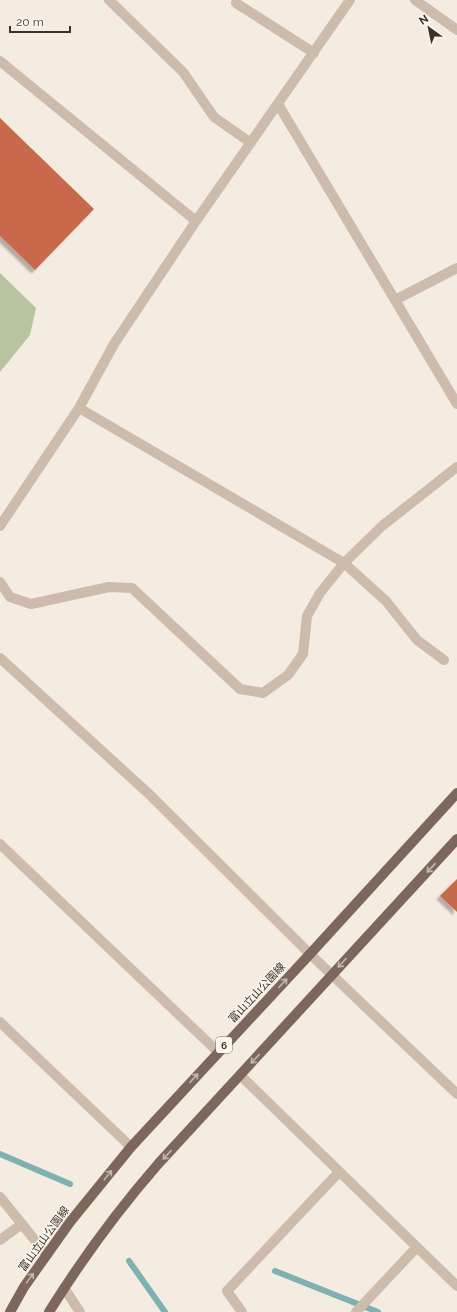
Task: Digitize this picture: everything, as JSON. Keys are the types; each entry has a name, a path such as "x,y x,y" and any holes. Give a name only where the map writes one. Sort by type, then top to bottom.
{"main road":[{"name":"富山立山公園線","path":"10,1312 24,1287 70,1222 131,1147 457,793"},
{"path":"48,1312 97,1240 130,1196 457,839"}],"street":[{"path":"109,0 183,72 214,117 251,143"},
{"path":"0,526 79,408 114,344 196,221 350,0"},
{"path":"415,0 456,27"},
{"path":"236,3 314,53"},
{"path":"0,61 196,221"},
{"path":"278,104 457,403"},
{"path":"395,300 457,268"},
{"path":"79,408 344,563 386,601 417,640 444,660"},
{"path":"0,582 10,598 30,604 109,587 132,588 240,689 262,693 288,675 303,654 307,616 320,593 344,563 382,526 457,468"},
{"path":"0,658 149,794 310,954 457,1094"},
{"path":"0,844 218,1052"},
{"path":"0,1022 131,1147"},
{"path":"240,1075 457,1286"},
{"path":"242,1312 227,1291 339,1172"},
{"path":"0,1197 46,1255"},
{"path":"0,1240 22,1224"},
{"path":"356,1312 417,1247"},
{"path":"64,1288 80,1312"}],"green space":[{"path":"0,273 36,308 30,335 0,372"}],"building":[{"path":"0,118 94,209 35,270 0,236"},
{"path":"457,879 457,912 440,896"}],"waterway":[{"path":"0,1154 70,1184"},
{"path":"129,1261 165,1312"},
{"path":"275,1271 378,1312"}]}
